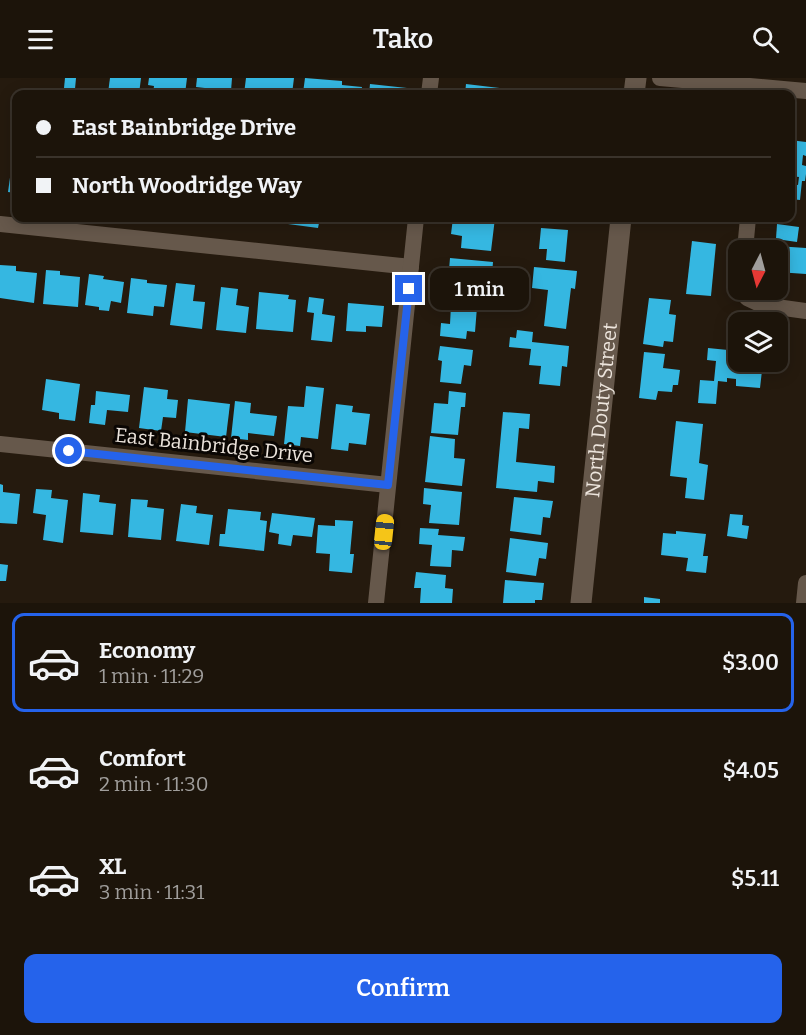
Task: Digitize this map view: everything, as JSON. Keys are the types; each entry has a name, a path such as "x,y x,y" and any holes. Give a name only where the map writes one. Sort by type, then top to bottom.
{"street":[{"path":"660,78 753,90"},
{"path":"376,603 416,222"},
{"name":"North Douty Street","path":"581,603 621,222"},
{"path":"746,240 748,222"},
{"path":"0,224 411,267"},
{"path":"751,300 762,305 806,311"},
{"name":"East Bainbridge Drive","path":"0,444 388,485"},
{"path":"804,603 806,583"}],"building":[{"path":"65,78 76,78 75,89 64,88"},
{"path":"110,78 141,78 140,90 108,90"},
{"path":"149,78 187,78 186,90 154,90 154,86 148,85"},
{"path":"197,78 232,78 231,90 196,87"},
{"path":"246,78 294,78 292,90 244,90"},
{"path":"305,78 342,81 342,85 362,87 362,90 303,90"},
{"path":"370,84 407,88 407,90 369,90"},
{"path":"466,84 517,90 465,90"},
{"path":"795,141 806,142 806,156 803,155 802,165 806,166 806,174 805,181 802,181 800,200 795,200 795,185 798,185 799,177 795,177"},
{"path":"12,163 12,192 8,192"},
{"path":"273,222 319,222 318,228"},
{"path":"452,222 495,222 491,251 461,248 462,236 451,234"},
{"path":"777,224 799,227 797,242 776,239"},
{"path":"541,228 568,230 565,262 546,260 547,249 539,249"},
{"path":"692,241 716,244 711,296 686,294"},
{"path":"788,247 806,248 806,274 788,273"},
{"path":"450,258 493,262 492,275 472,273 470,296 447,294"},
{"path":"0,265 16,266 16,271 37,273 34,303 0,298"},
{"path":"534,267 577,271 575,289 571,288 566,329 544,326 548,290 532,288"},
{"path":"46,270 60,271 60,275 80,277 78,307 43,304"},
{"path":"89,274 124,282 121,303 111,301 109,311 85,305"},
{"path":"131,278 147,280 147,283 167,285 164,307 154,306 153,316 127,313"},
{"path":"176,283 195,285 193,301 205,302 202,329 170,325"},
{"path":"221,287 238,289 236,305 249,307 246,333 216,330"},
{"path":"259,292 289,295 288,299 296,300 293,332 256,329"},
{"path":"309,297 324,299 322,314 335,316 332,342 311,340 314,313 307,312"},
{"path":"649,298 671,300 669,314 676,315 673,342 664,341 663,347 643,344"},
{"path":"348,303 384,306 382,327 366,326 366,332 346,331"},
{"path":"451,305 477,307 475,332 467,331 466,339 440,336 441,323 450,324"},
{"path":"517,330 533,332 532,342 569,346 567,367 562,366 560,386 539,384 541,366 529,365 531,349 509,347 510,337 516,338"},
{"path":"440,346 473,350 471,366 464,365 461,384 440,382 442,361 438,360"},
{"path":"708,348 728,350 728,372 762,372 760,388 736,386 736,379 727,378 727,382 718,381 716,404 698,403 700,380 714,381 716,361 707,360"},
{"path":"644,352 665,354 663,368 680,370 678,385 673,385 672,392 658,391 656,400 639,398"},
{"path":"46,379 80,384 75,421 59,419 59,413 42,410"},
{"path":"306,386 324,388 318,439 301,437 300,446 284,444 288,406 304,407"},
{"path":"144,387 168,390 167,399 178,400 176,418 163,417 161,431 139,428"},
{"path":"96,391 130,395 128,412 107,410 105,425 89,423 91,405 95,405"},
{"path":"449,391 466,393 465,407 461,407 458,435 431,433 434,403 448,404"},
{"path":"188,399 230,404 226,437 185,432"},
{"path":"235,401 251,403 250,413 277,416 274,436 248,433 248,440 231,438"},
{"path":"336,404 353,406 352,412 370,414 366,445 349,443 348,451 331,449"},
{"path":"503,412 530,414 529,429 519,428 516,462 555,466 554,483 538,481 537,492 496,488"},
{"path":"676,421 703,424 699,463 708,465 704,500 685,498 687,478 670,476"},
{"path":"430,436 455,439 454,458 465,459 462,486 425,482"},
{"path":"0,484 3,485 3,492 20,494 17,524 0,523"},
{"path":"424,488 462,492 459,525 429,523 431,505 423,504"},
{"path":"36,489 52,490 51,498 68,500 63,543 43,540 46,515 33,513"},
{"path":"83,493 100,495 99,502 116,504 113,535 80,532"},
{"path":"514,497 553,501 550,518 543,517 541,535 510,531"},
{"path":"131,499 148,500 147,507 164,509 161,540 128,537"},
{"path":"181,504 197,506 196,513 213,515 209,545 176,541"},
{"path":"228,509 261,512 260,520 267,521 264,551 219,546 220,534 225,534"},
{"path":"272,513 315,518 312,537 293,535 291,546 278,544 279,534 269,532"},
{"path":"730,514 743,515 742,525 749,526 747,539 727,536"},
{"path":"335,520 353,521 350,554 354,554 352,573 329,571 330,554 316,553 318,525 335,526"},
{"path":"420,528 439,529 438,535 465,537 463,551 452,550 451,567 430,566 432,545 419,544"},
{"path":"676,531 706,534 703,556 708,556 706,573 686,571 688,558 661,555 663,533 676,534"},
{"path":"510,538 548,543 546,559 539,558 536,576 506,572"},
{"path":"0,564 8,565 6,581 0,581"},
{"path":"416,572 446,575 445,588 453,589 452,603 420,603 421,588 414,588"},
{"path":"505,580 544,583 542,600 535,600 535,603 503,603"},
{"path":"644,597 660,599 660,603 644,603"}],"route":[{"path":"69,451 388,485 409,289"}]}
